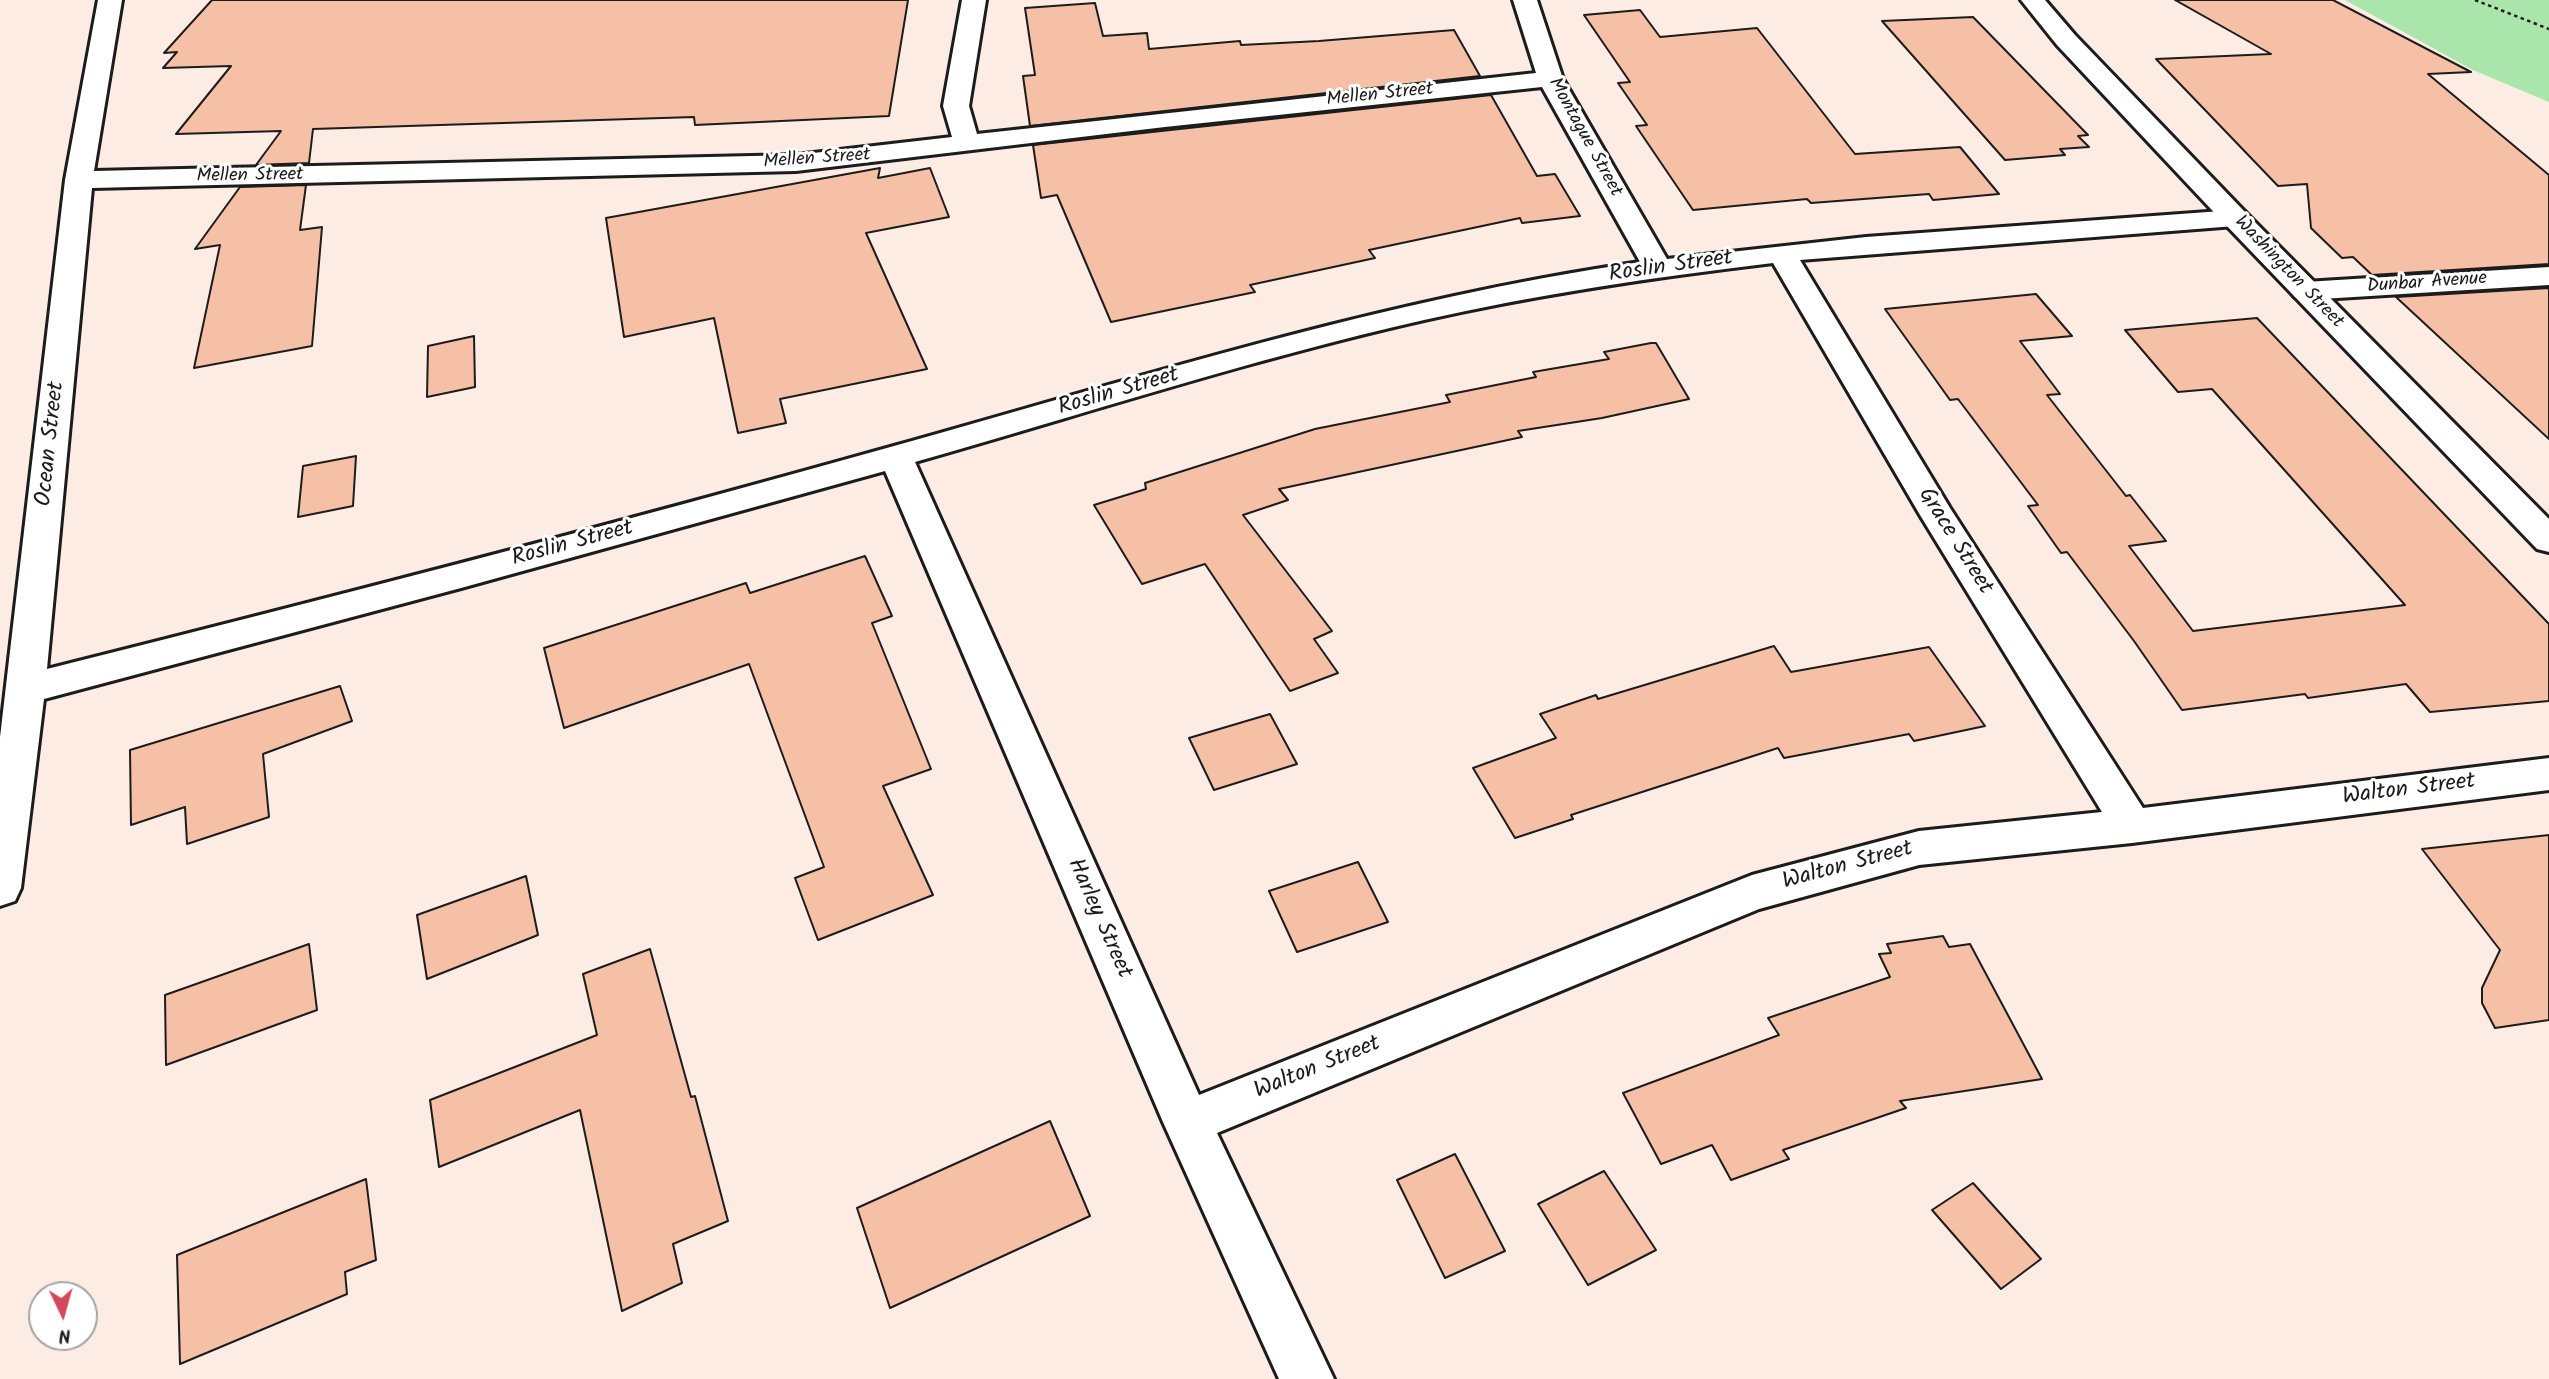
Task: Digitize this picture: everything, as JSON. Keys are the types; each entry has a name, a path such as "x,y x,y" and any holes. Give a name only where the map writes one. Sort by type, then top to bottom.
{"street":[{"name":"Ocean Street","path":"0,888 26,689 79,180 110,0"},
{"path":"966,141 956,106 974,0"},
{"name":"Montague Street","path":"1525,0 1549,79 1658,269"},
{"name":"Washington Street","path":"2033,0 2066,40 2235,218 2549,540"},
{"name":"Mellen Street","path":"79,180 769,164 880,155 966,141 1549,79"},
{"name":"Roslin Street","path":"26,689 355,605 896,457 1297,342 1500,295 1658,269 1782,254 2235,218"},
{"name":"Grace Street","path":"1782,254 1937,515 2132,826"},
{"name":"Dunbar Avenue","path":"2305,291 2549,276"},
{"name":"Harley Street","path":"896,457 1187,1122 1307,1379"},
{"name":"Walton Street","path":"1187,1122 1752,893 1919,848 2132,826 2549,774"}],"path":[{"path":"2475,0 2549,29"}],"green space":[{"path":"2345,0 2549,0 2549,102 2473,70"}],"building":[{"path":"212,0 908,0 889,116 695,125 694,117 313,129 309,163 256,165 281,131 176,134 231,66 163,68 177,52 164,53"},
{"path":"2175,0 2333,0 2471,72 2428,74 2549,175 2549,264 2372,275 2353,257 2342,258 2311,228 2307,184 2278,186 2156,59 2271,54"},
{"path":"1095,3 1103,36 1147,33 1149,49 1240,41 1241,45 1319,41 1454,30 1480,76 1030,126 1023,76 1035,75 1025,8"},
{"path":"1640,10 1660,37 1757,28 1855,154 1960,147 1999,194 1933,200 1929,194 1811,203 1807,199 1693,210 1636,126 1647,125 1618,83 1630,82 1584,15"},
{"path":"1973,17 2088,135 2078,136 2089,147 2060,149 2065,155 2005,160 1882,21"},
{"path":"1491,95 1537,176 1555,174 1580,216 1522,223 1520,218 1369,250 1375,258 1250,285 1255,292 1111,322 1057,195 1041,198 1033,145"},
{"path":"880,168 878,178 930,168 949,217 866,233 927,369 780,399 786,423 738,433 714,318 624,337 606,218"},
{"path":"306,185 300,230 322,227 312,346 194,368 220,245 195,249 240,187"},
{"path":"2549,288 2549,439 2396,297"},
{"path":"2036,294 2072,336 2020,341 2060,394 2047,395 2126,496 2130,495 2166,541 2129,546 2193,631 2405,605 2212,389 2178,392 2125,330 2257,318 2549,624 2549,701 2430,712 2406,684 2308,698 2305,694 2182,710 2067,552 2061,553 2028,506 2038,505 1958,399 1950,400 1885,309"},
{"path":"474,336 475,387 427,397 428,346"},
{"path":"1656,343 1689,399 1602,418 1518,431 1522,437 1279,489 1288,500 1243,515 1332,631 1314,639 1338,673 1290,691 1205,564 1142,584 1094,505 1146,489 1145,483 1315,429 1450,402 1446,395 1536,377 1533,372 1609,359 1604,352"},
{"path":"356,456 353,506 298,517 303,466"},
{"path":"865,556 892,616 872,623 931,769 883,786 933,895 818,940 795,878 824,867 749,664 564,728 544,648 746,583 750,593"},
{"path":"1774,646 1791,672 1929,647 1985,726 1914,741 1909,734 1784,758 1778,748 1571,815 1573,819 1515,838 1473,768 1556,738 1540,714 1596,695 1598,699"},
{"path":"340,686 352,721 263,754 269,817 187,844 185,807 131,825 130,750"},
{"path":"1270,714 1297,764 1214,790 1189,738"},
{"path":"2549,835 2549,1020 2495,1028 2482,1003 2482,988 2500,950 2422,849"},
{"path":"1358,862 1388,922 1297,952 1269,891"},
{"path":"526,876 538,935 427,979 417,915"},
{"path":"1943,936 1949,947 1970,944 2042,1079 1900,1101 1906,1108 1783,1150 1789,1159 1731,1180 1712,1145 1661,1164 1623,1093 1779,1035 1768,1018 1890,977 1879,954 1891,953 1887,944"},
{"path":"309,944 317,1010 166,1065 165,995"},
{"path":"650,949 691,1097 695,1096 728,1221 673,1244 682,1283 622,1311 580,1110 439,1167 430,1100 597,1035 583,974"},
{"path":"1050,1121 1090,1216 890,1308 857,1208"},
{"path":"1455,1154 1505,1251 1445,1278 1397,1180"},
{"path":"1604,1171 1656,1250 1588,1285 1538,1204"},
{"path":"366,1179 376,1260 345,1272 347,1294 180,1364 177,1255"},
{"path":"1973,1183 2041,1259 2001,1289 1932,1210"}]}
